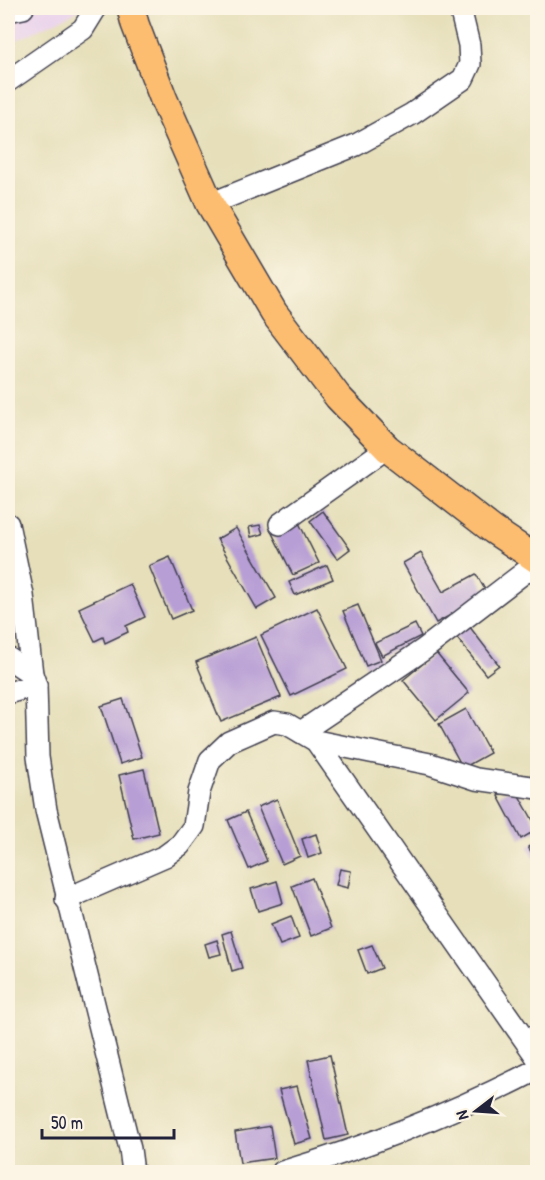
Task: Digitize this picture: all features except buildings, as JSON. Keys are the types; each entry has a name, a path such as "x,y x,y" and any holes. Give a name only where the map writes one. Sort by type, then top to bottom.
{"main road":[{"path":"131,8 164,99 210,204 274,313 338,397 387,448 537,561"}],"street":[{"path":"8,10 23,8"},
{"path":"8,81 83,29 96,8"},
{"path":"210,204 356,145 412,114 464,79 470,64 469,45 460,8"},
{"path":"280,524 387,448"},
{"path":"8,525 23,595 34,679 38,757 46,810 66,899 130,1149 133,1173"},
{"path":"308,736 537,561"},
{"path":"8,658 34,679"},
{"path":"8,693 34,679"},
{"path":"66,899 165,856 180,845 194,826 199,792 210,760 229,742 274,722 287,724 308,736 430,764 476,779 537,788"},
{"path":"308,736 537,1059"},
{"path":"282,1173 360,1148 495,1091 537,1069"}],"shaded area":[{"path":"8,8 84,8 13,42 8,48"}]}
